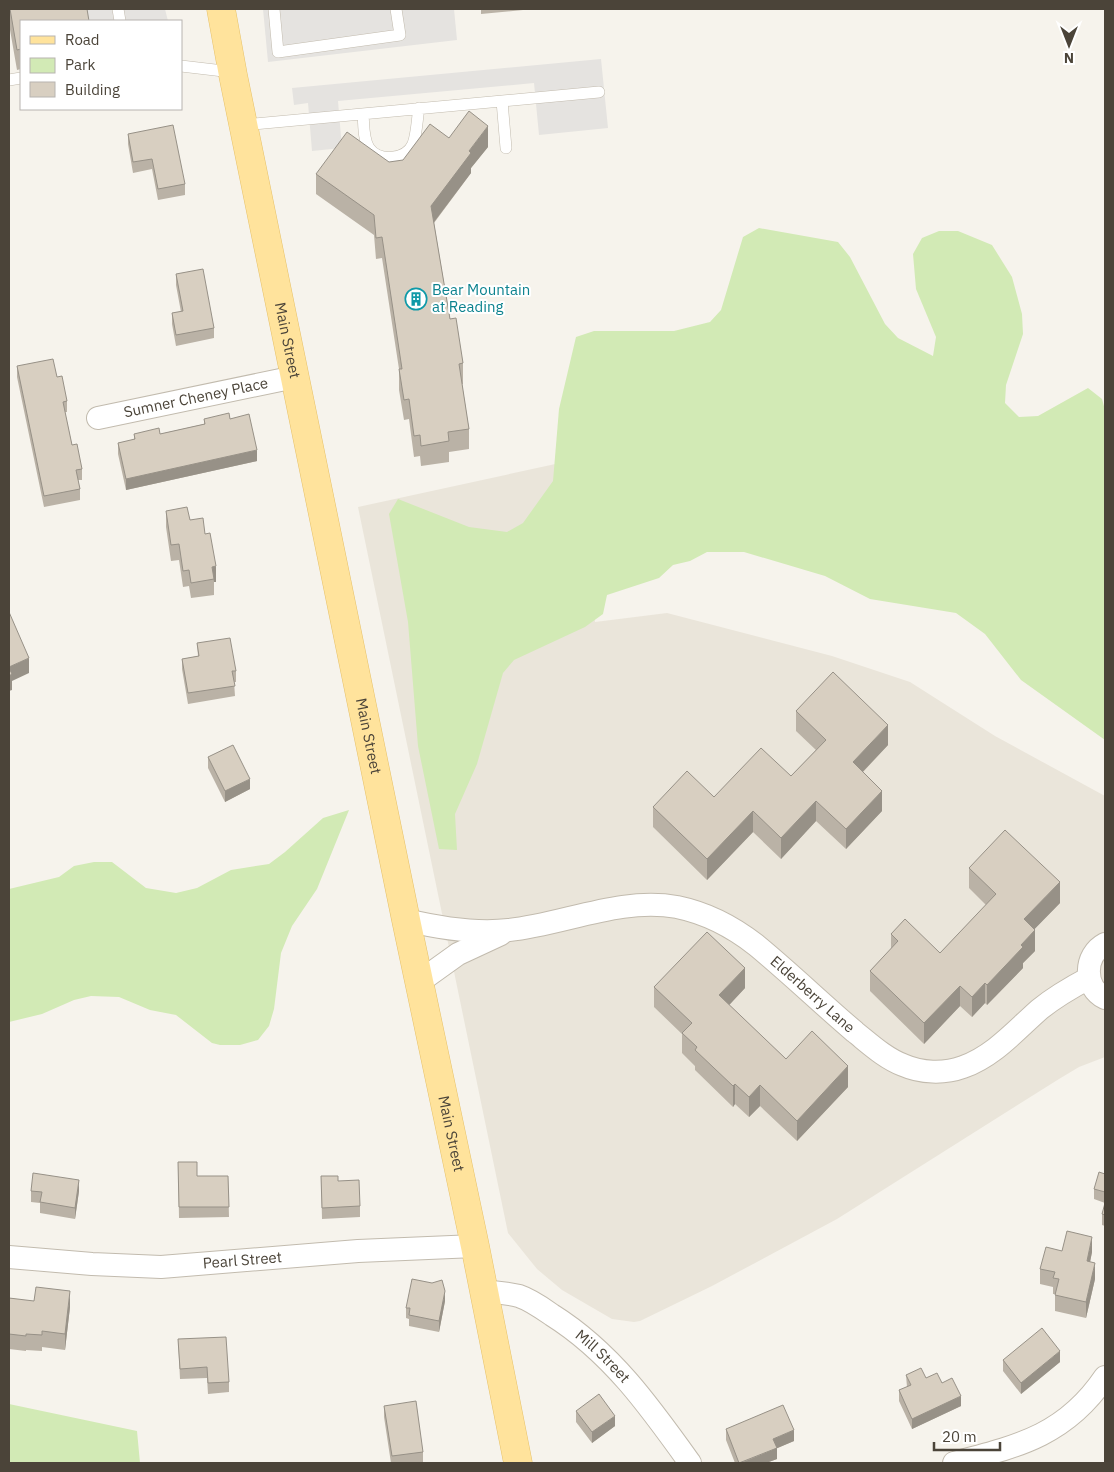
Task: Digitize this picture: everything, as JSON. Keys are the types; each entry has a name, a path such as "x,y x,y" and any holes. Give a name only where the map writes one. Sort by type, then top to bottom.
{"main road":[{"name":"Main Street","path":"221,9 232,72 475,1246 518,1463"}],"street":[{"name":"Sumner Cheney Place","path":"98,418 295,377"},
{"name":"Elderberry Lane","path":"406,920 453,930 509,930 638,905 669,906 700,913 728,926 756,946 825,1007 888,1058 904,1066 928,1071 952,1070 969,1065 1002,1044 1058,996 1089,978"},
{"name":"Elderberry Lane","path":"419,982 458,954 509,930"},
{"path":"1105,944 1092,956 1089,967 1089,978 1093,987 1105,998"},
{"name":"Pearl Street","path":"9,1257 92,1264 161,1266 374,1250 475,1246"},
{"name":"Mill Street","path":"484,1292 500,1292 524,1298 579,1333 642,1396 690,1463"},
{"path":"954,1463 1016,1446 1049,1431 1067,1420 1085,1404 1105,1377"}],"lane":[{"path":"274,9 278,52 400,35 396,9"},
{"path":"182,66 232,72"},
{"path":"243,125 599,92"},
{"path":"502,100 506,148"},
{"path":"363,114 365,138 368,147 380,156 395,157 407,152 412,146 419,108"}],"shaded area":[{"path":"83,9 165,9 168,20 86,20"},
{"path":"263,9 454,9 457,40 268,62"},
{"path":"601,59 608,128 539,135 534,83 338,101 342,148 312,151 308,103 294,105 292,88"},
{"path":"597,455 585,503 595,622 667,613 832,656 910,682 995,736 1105,796 1105,1057 1079,1067 1059,1079 837,1219 712,1286 640,1321 634,1322 612,1319 562,1290 537,1269 508,1233 358,507"}],"green space":[{"path":"759,228 838,242 850,257 885,324 898,338 933,356 936,337 916,289 913,254 922,238 939,231 958,231 992,245 1012,277 1022,314 1023,334 1006,385 1005,403 1019,417 1038,416 1088,388 1102,399 1105,410 1105,740 1021,680 985,634 956,613 870,599 825,576 744,552 707,552 690,561 673,565 659,578 607,595 603,614 585,627 514,660 503,673 477,764 455,814 457,850 439,849 418,746 408,622 389,514 398,499 469,527 507,532 523,523 553,481 559,409 576,337 594,331 674,331 710,322 721,310 743,237"},
{"path":"349,810 317,889 292,926 281,953 274,1009 269,1026 258,1040 240,1045 212,1043 176,1015 150,1010 119,997 91,996 74,1000 42,1014 9,1022 9,889 59,877 74,866 94,862 112,862 146,888 176,893 197,888 231,870 269,864 323,818"},
{"path":"9,1404 137,1431 140,1463 9,1463"}],"building":[{"path":"10,9 87,9 89,20 20,20 20,49 17,50"},
{"name":"Bear Mountain at Reading","path":"469,111 488,126 469,151 471,153 431,206 450,319 456,318 463,363 459,364 469,429 448,432 449,441 421,446 420,435 414,436 409,399 404,400 399,369 402,369 382,237 376,238 374,215 316,174 347,132 389,162 403,160 430,124 449,138"},
{"path":"173,125 185,184 158,189 152,159 133,162 128,134"},
{"path":"203,269 214,328 176,335 172,313 183,311 176,274"},
{"path":"53,359 57,377 62,376 67,401 63,402 72,445 77,444 82,469 76,470 80,489 44,496 17,366"},
{"path":"229,413 230,419 249,414 257,450 126,479 118,443 135,439 134,434 159,428 160,434 205,424 204,419"},
{"path":"187,507 190,520 203,518 205,534 210,533 216,566 212,567 214,579 191,583 189,570 183,571 179,544 171,545 166,511"},
{"path":"9,612 29,658 9,667"},
{"path":"230,638 236,671 232,671 235,686 188,693 182,659 199,656 197,643"},
{"path":"833,672 888,725 853,762 882,791 846,829 816,801 781,838 753,811 707,859 653,807 687,771 714,797 761,748 791,776 826,740 796,711"},
{"path":"233,745 250,779 225,791 208,757"},
{"path":"1005,830 1060,882 1024,919 1035,930 1021,945 1023,947 987,985 985,983 972,997 960,986 924,1023 870,971 898,941 891,934 905,919 940,953 996,894 969,868"},
{"path":"707,932 745,968 719,995 786,1059 812,1031 848,1066 797,1121 760,1085 749,1097 735,1084 733,1086 695,1050 697,1047 682,1033 692,1023 654,987"},
{"path":"178,1162 197,1162 197,1176 228,1176 229,1207 179,1207"},
{"path":"1099,1172 1105,1174 1105,1192 1094,1189"},
{"path":"33,1173 79,1180 75,1208 40,1202 42,1192 31,1191"},
{"path":"321,1176 338,1176 338,1181 359,1180 360,1206 322,1208"},
{"path":"1105,1203 1105,1215 1102,1214"},
{"path":"1067,1231 1092,1237 1087,1261 1095,1263 1086,1302 1055,1295 1059,1279 1053,1278 1055,1272 1040,1269 1046,1247 1062,1251"},
{"path":"412,1279 432,1283 442,1280 445,1291 439,1321 409,1315 410,1308 406,1308"},
{"path":"36,1287 70,1291 65,1334 42,1331 42,1335 9,1334 9,1298 34,1301"},
{"path":"1042,1328 1060,1351 1021,1383 1003,1360"},
{"path":"226,1337 229,1382 208,1383 207,1367 180,1369 178,1339"},
{"path":"921,1368 926,1378 937,1373 942,1383 952,1378 961,1396 912,1419 899,1390 911,1385 906,1375"},
{"path":"599,1394 615,1416 592,1432 576,1411"},
{"path":"416,1401 423,1452 392,1456 384,1406"},
{"path":"783,1405 794,1430 773,1439 777,1448 739,1463 726,1429"}],"place":[{"name":"Bear Mountain at Reading","path":"416,299"}]}
